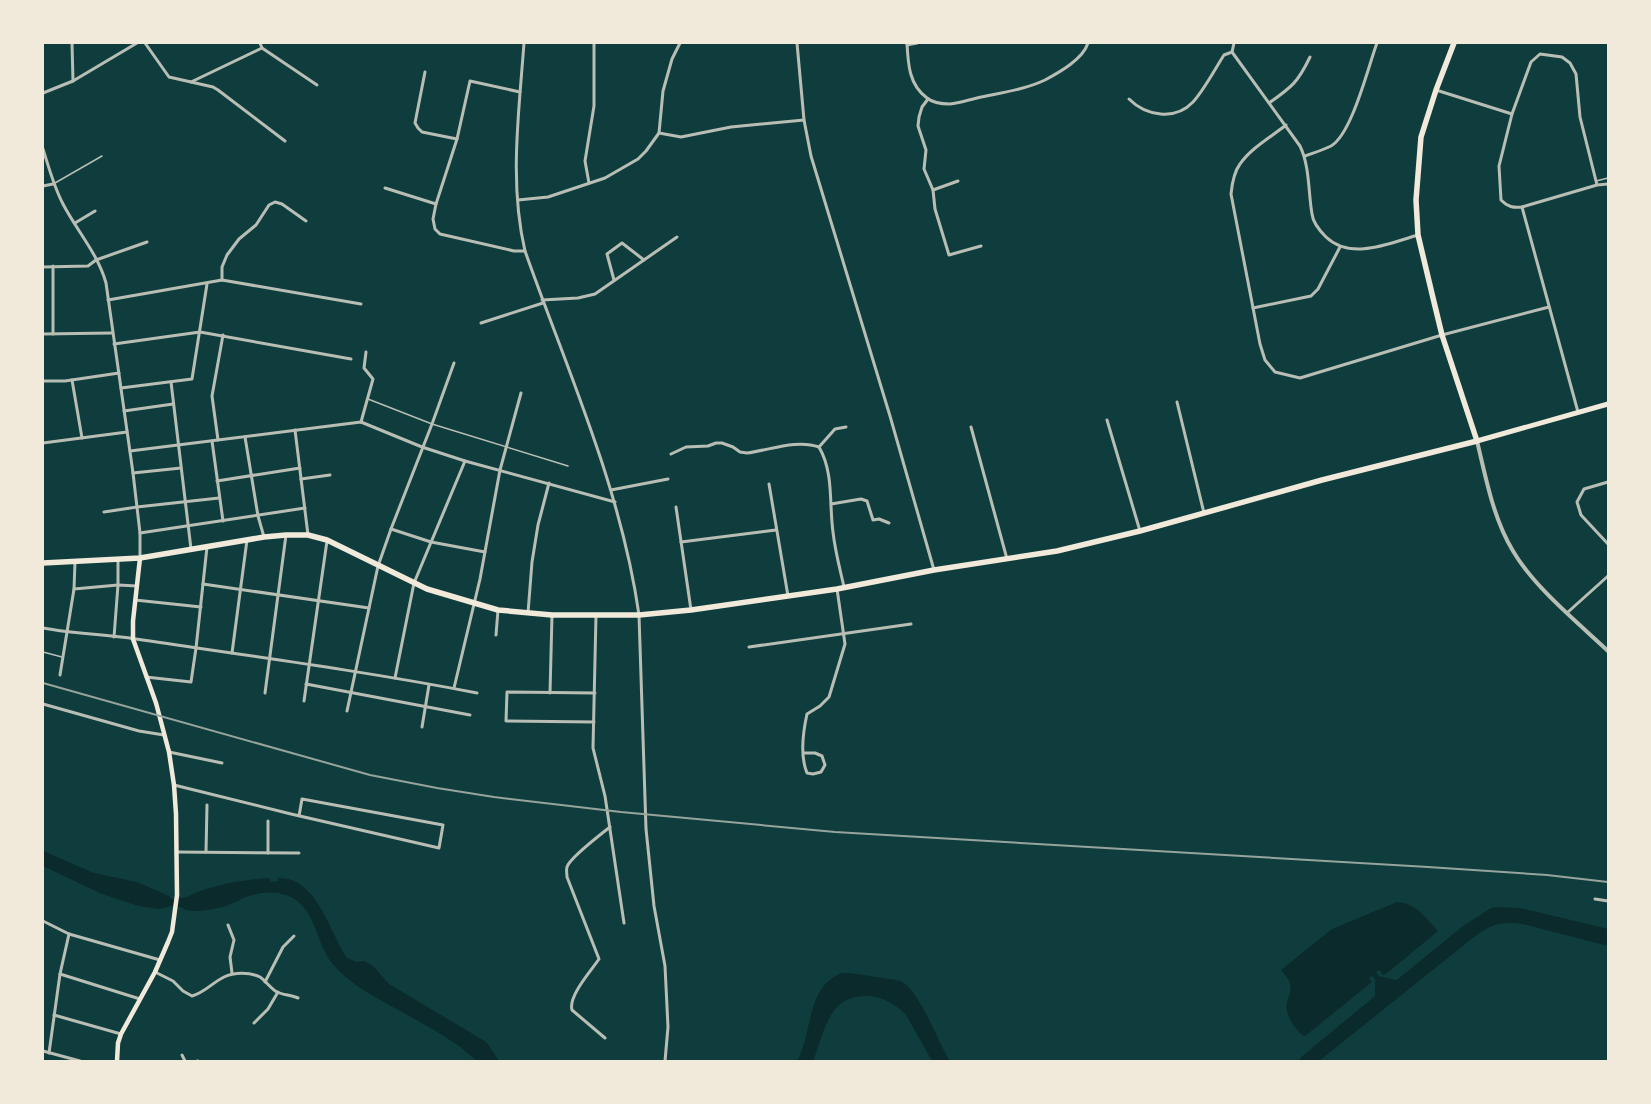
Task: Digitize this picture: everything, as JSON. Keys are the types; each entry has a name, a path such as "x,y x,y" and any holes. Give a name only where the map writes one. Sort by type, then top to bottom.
{"highway":[{"path":"43,563 140,558 264,537 286,535 308,536 327,540 427,589 498,610 528,614 552,615 639,615 691,610 844,588 934,570 1057,551 1140,531 1322,480 1477,441 1442,334 1418,235 1416,200 1421,137 1436,90 1454,43"}],"main road":[{"path":"1477,441 1608,404"},
{"path":"117,1061 118,1044 121,1034 155,972 172,932 177,895 174,784 164,735 133,639 140,558"}],"street":[{"path":"72,43 73,81"},
{"path":"43,93 73,81 137,43"},
{"path":"145,43 169,77 213,87 286,141"},
{"path":"260,43 262,48 316,85"},
{"path":"524,43 516,155 520,228 525,251 591,429 615,502 635,588 639,615 646,828 654,906 665,966 668,1027 664,1061"},
{"path":"589,183 585,161 594,106 594,43"},
{"path":"518,200 548,197 605,178 638,159 658,133 663,91 672,59 680,43"},
{"path":"797,43 804,120 811,156 890,416 934,570"},
{"path":"917,43 907,44 909,69 912,80 928,99 939,103 951,104 1013,90 1044,80 1078,59 1086,49 1088,43"},
{"path":"1234,43 1232,52 1286,125 1305,156 1314,221 1322,234 1340,247 1357,249 1369,248 1418,235"},
{"path":"1305,156 1332,146 1344,132 1353,112 1377,43"},
{"path":"191,82 262,48"},
{"path":"1129,99 1137,107 1148,112 1163,115 1180,111 1192,102 1224,55 1232,52"},
{"path":"1597,185 1580,117 1576,74 1570,63 1562,57 1540,54 1531,62 1512,114 1499,166 1501,200 1506,205 1514,208 1522,207 1597,185 1608,184"},
{"path":"1269,103 1288,89 1300,76 1310,57"},
{"path":"425,72 415,123 422,132 457,139"},
{"path":"520,92 470,81 457,139 436,204 433,219 435,228 440,234 514,252 525,251"},
{"path":"1436,90 1512,114"},
{"path":"928,99 922,107 918,126 926,150 924,169 933,190 935,209 949,255 981,246"},
{"path":"658,133 681,137 731,127 804,120"},
{"path":"1286,125 1240,164 1233,180 1231,194 1253,308 1265,360 1275,372 1300,378 1442,334 1549,307"},
{"path":"43,149 54,184 63,205 104,274 133,473 140,533 140,558"},
{"path":"933,190 958,181"},
{"path":"43,186 54,184"},
{"path":"385,188 436,204"},
{"path":"222,280 222,267 227,255 240,239 256,225 269,205 275,202 282,204 306,221"},
{"path":"1522,207 1578,412"},
{"path":"75,223 95,211"},
{"path":"481,323 543,302 578,298 595,294 677,237"},
{"path":"43,267 88,266 96,260 147,242"},
{"path":"614,280 607,254 622,244 644,260"},
{"path":"1253,308 1311,296 1318,289 1340,247"},
{"path":"53,266 53,334"},
{"path":"108,300 207,284 222,280 361,304"},
{"path":"121,388 192,379 207,284"},
{"path":"114,344 200,332 351,358"},
{"path":"43,334 112,333"},
{"path":"218,440 212,396 223,335"},
{"path":"361,422 373,379 364,368 366,352"},
{"path":"347,711 378,566 454,363"},
{"path":"43,381 72,380 118,373"},
{"path":"72,380 82,438"},
{"path":"171,382 192,550"},
{"path":"454,688 485,552 500,470 521,393"},
{"path":"1177,402 1204,513"},
{"path":"124,411 174,404"},
{"path":"1107,420 1140,531"},
{"path":"130,451 361,422 422,447 465,461 615,502"},
{"path":"819,447 835,429 846,427"},
{"path":"971,428 1007,559"},
{"path":"295,430 308,536"},
{"path":"43,443 127,432"},
{"path":"245,437 258,516 264,537"},
{"path":"212,441 223,521"},
{"path":"1477,441 1491,499 1502,529 1513,552 1532,579 1608,651"},
{"path":"671,454 686,447 708,446 716,443 722,443 733,447 740,452 747,453 803,444 819,447 824,455 830,485 833,533 844,588"},
{"path":"396,678 414,583 465,461"},
{"path":"133,473 181,468"},
{"path":"217,481 300,468"},
{"path":"301,479 330,476"},
{"path":"611,490 668,479"},
{"path":"1608,482 1584,489 1577,502 1581,515 1608,544"},
{"path":"528,614 532,562 538,525 550,483"},
{"path":"769,484 788,596"},
{"path":"104,512 219,498"},
{"path":"831,504 861,499 867,502 873,520 879,519 889,523"},
{"path":"676,507 691,610"},
{"path":"140,533 189,527 305,508"},
{"path":"391,529 431,542 485,552"},
{"path":"681,542 776,530"},
{"path":"265,693 286,535"},
{"path":"232,653 247,540"},
{"path":"304,701 327,540"},
{"path":"146,677 191,682 207,547"},
{"path":"114,637 118,585 118,560"},
{"path":"60,675 74,589 75,561"},
{"path":"1568,612 1608,576"},
{"path":"203,584 369,608"},
{"path":"74,589 118,585 137,586"},
{"path":"803,753 815,753 822,756 825,765 821,772 813,774 807,773 804,765 803,753 807,714 820,706 829,697 845,644 837,589"},
{"path":"136,600 201,607"},
{"path":"496,635 498,610"},
{"path":"550,693 552,615"},
{"path":"596,615 594,756 605,796 624,923"},
{"path":"749,647 911,624"},
{"path":"43,628 133,639 356,671 477,693"},
{"path":"306,684 470,715"},
{"path":"422,727 424,706 429,685"},
{"path":"594,722 506,721 507,692 595,693"},
{"path":"43,704 139,731 164,735"},
{"path":"168,752 222,763"},
{"path":"174,784 299,816 439,848 443,824 302,800 299,816"},
{"path":"206,852 207,805"},
{"path":"268,821 268,853"},
{"path":"605,1038 572,1010 570,1005 571,1000 599,959 567,877 566,868 570,862 610,826"},
{"path":"177,852 298,853"},
{"path":"1595,899 1608,901"},
{"path":"43,921 69,934 160,960"},
{"path":"228,925 234,940 230,957 232,973"},
{"path":"49,1053 60,974 69,934"},
{"path":"265,982 283,947 294,936"},
{"path":"155,972 173,981 183,991 192,996 200,994 211,984 232,973 260,977 278,992 298,998"},
{"path":"60,974 141,999"},
{"path":"254,1023 268,1010 278,992"},
{"path":"54,1015 121,1034"},
{"path":"43,1051 80,1061"},
{"path":"182,1055 185,1061"}],"lane":[{"path":"54,184 102,156"},
{"path":"1596,181 1608,178"},
{"path":"368,399 432,424 568,466"},
{"path":"43,652 64,657"}],"water":[{"path":"43,851 94,873 137,882 169,896 171,899 186,897 206,889 246,880 270,878 270,882 278,881 278,878 291,880 303,886 312,896 328,921 340,947 347,958 357,962 363,961 368,963 374,967 389,984 483,1040 487,1043 499,1061 478,1061 448,1039 352,982 338,970 326,954 314,925 303,907 296,900 286,895 268,892 245,897 222,907 199,911 185,910 181,907 170,906 158,909 138,906 102,894 43,866"},
{"path":"1397,902 1410,905 1415,908 1425,916 1438,931 1386,974 1383,975 1379,970 1376,972 1379,976 1395,980 1463,926 1491,908 1521,908 1608,929 1608,946 1523,924 1502,923 1491,926 1474,937 1319,1061 1300,1061 1300,1058 1375,996 1375,979 1372,976 1369,978 1372,982 1305,1036 1302,1035 1295,1027 1288,1015 1286,1008 1291,987 1289,980 1281,970 1332,929"},
{"path":"842,973 859,974 900,981 907,986 914,994 928,1017 950,1061 932,1061 906,1015 889,1002 869,996 855,997 845,1001 836,1008 825,1027 813,1061 797,1061 806,1037 816,999 822,988 830,979"}],"railway":[{"path":"43,683 370,775 494,797 621,812 835,832 1428,867 1547,875 1608,882"}]}
